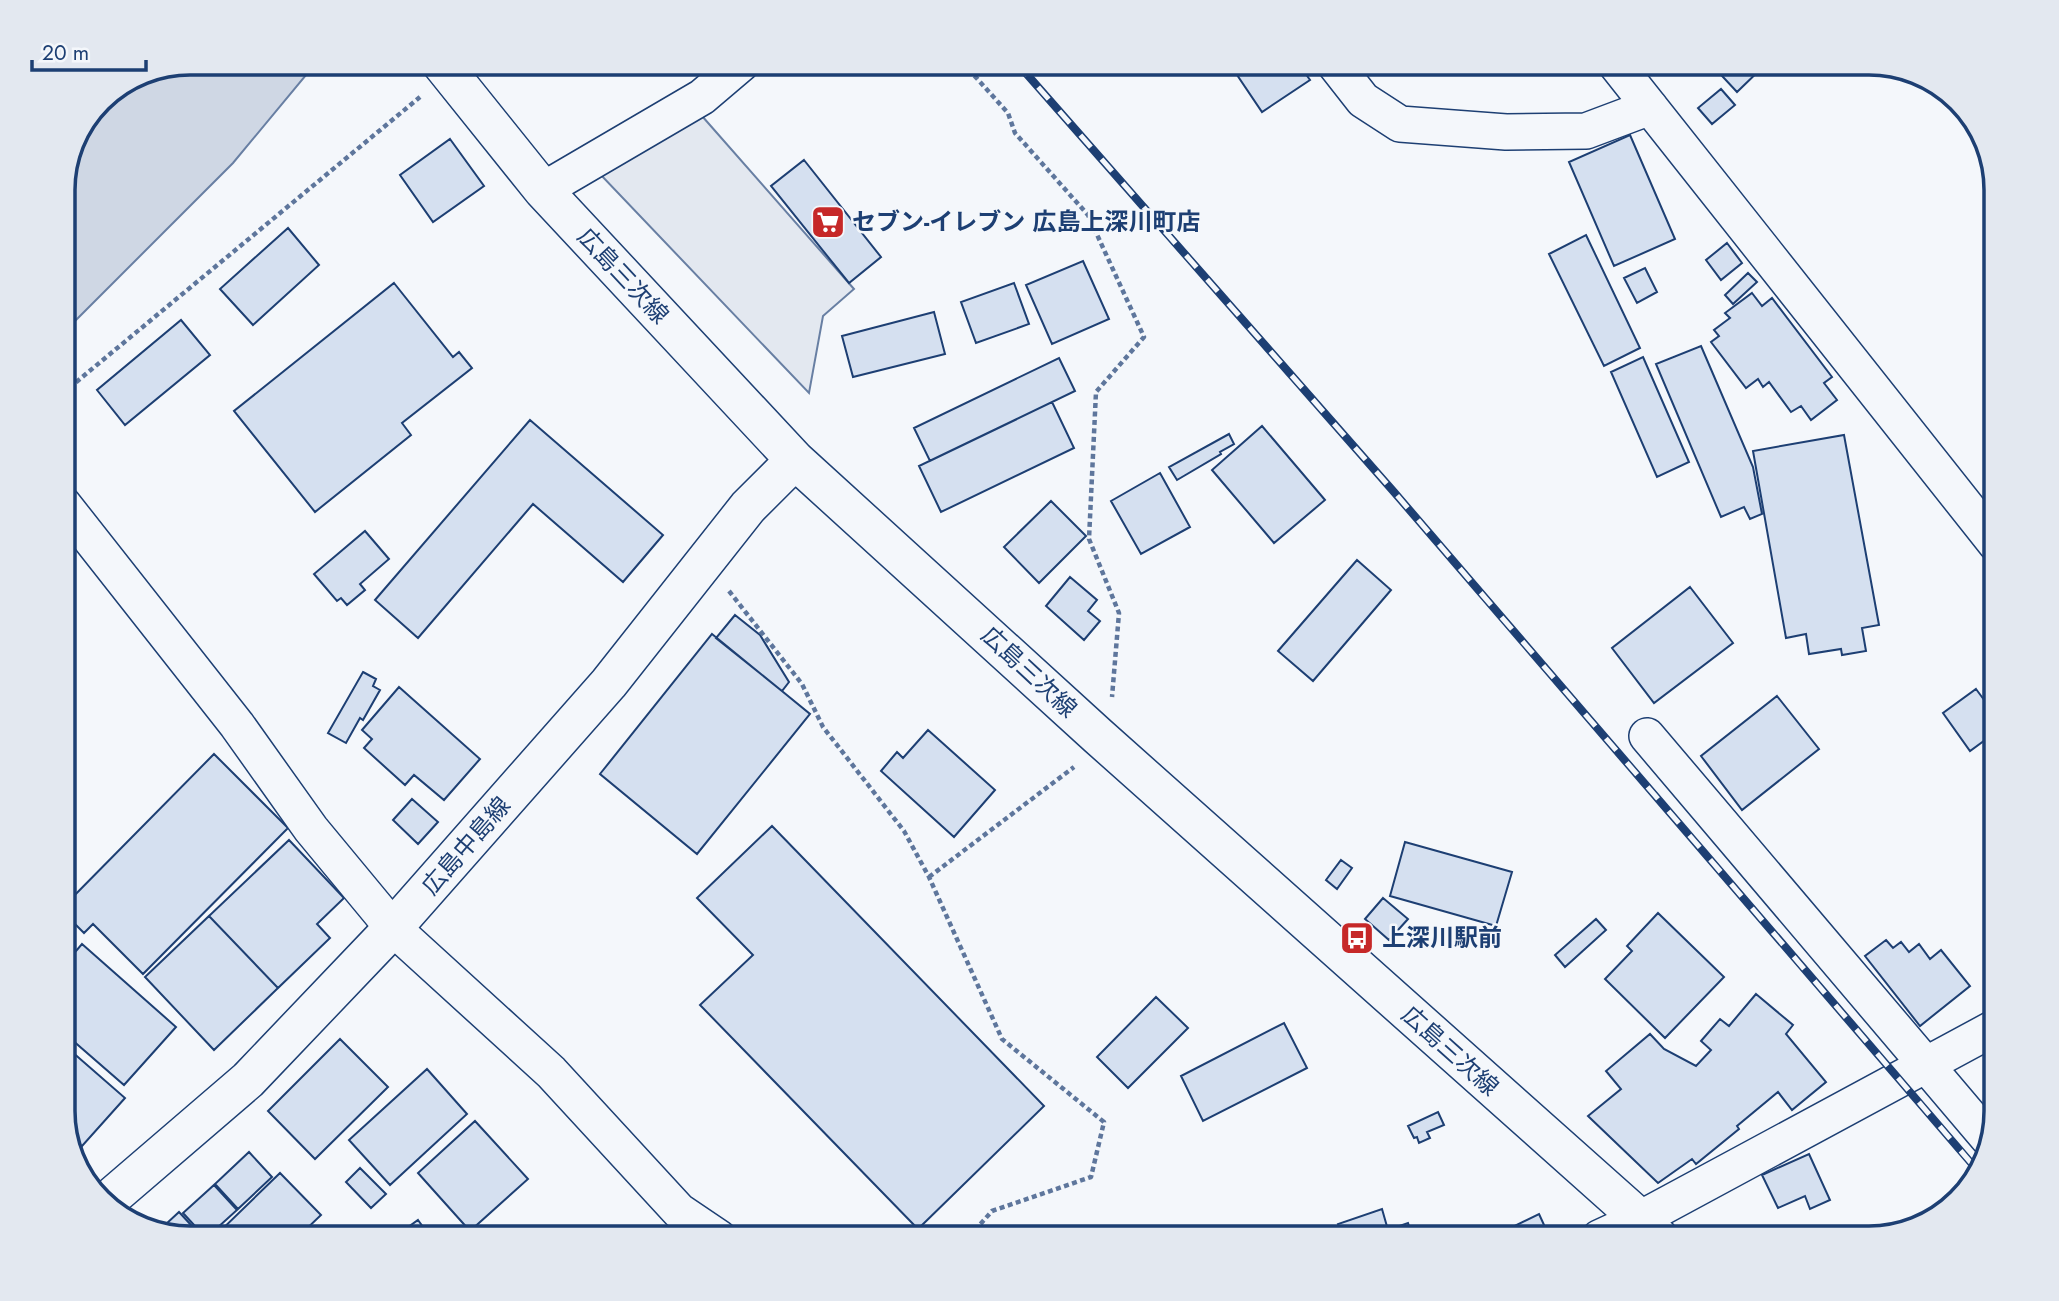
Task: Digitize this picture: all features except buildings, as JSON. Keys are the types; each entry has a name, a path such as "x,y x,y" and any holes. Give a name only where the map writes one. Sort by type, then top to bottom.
{"main road":[{"name":"広島三次線","path":"452,75 543,190 795,460 1119,754 1648,1226"},
{"name":"広島中島線","path":"113,1196 248,1080 393,929 609,683 748,507 795,460"}],"street":[{"path":"543,190 702,97 728,75"},
{"path":"1343,75 1363,100 1399,124 1506,132 1586,131 1650,107"},
{"path":"1625,75 1984,529"},
{"path":"75,519 237,725 311,829 393,929 551,1072 679,1211 701,1226"},
{"path":"1647,736 1982,1131"},
{"path":"1653,1226 1984,1034"}],"path":[{"path":"75,383 438,75"},
{"path":"974,75 1008,113 1015,133 1088,215 1144,337 1096,393 1089,539 1119,613 1111,705"},
{"path":"722,582 802,684 824,727 904,831 929,877 1002,1039 1104,1122 1091,1177 992,1211 979,1226"},
{"path":"929,877 1075,766"}],"shaded area":[{"path":"306,75 233,163 75,321 75,183 87,139 99,120 114,104 153,81 175,76"},
{"path":"702,116 854,289 823,316 809,393 599,173"}],"railway":[{"path":"1028,75 1394,492 1971,1163"}],"place":[{"name":"セブン-イレブン 広島上深川町店","path":"828,222"},
{"name":"上深川駅前","path":"1357,938"}]}
